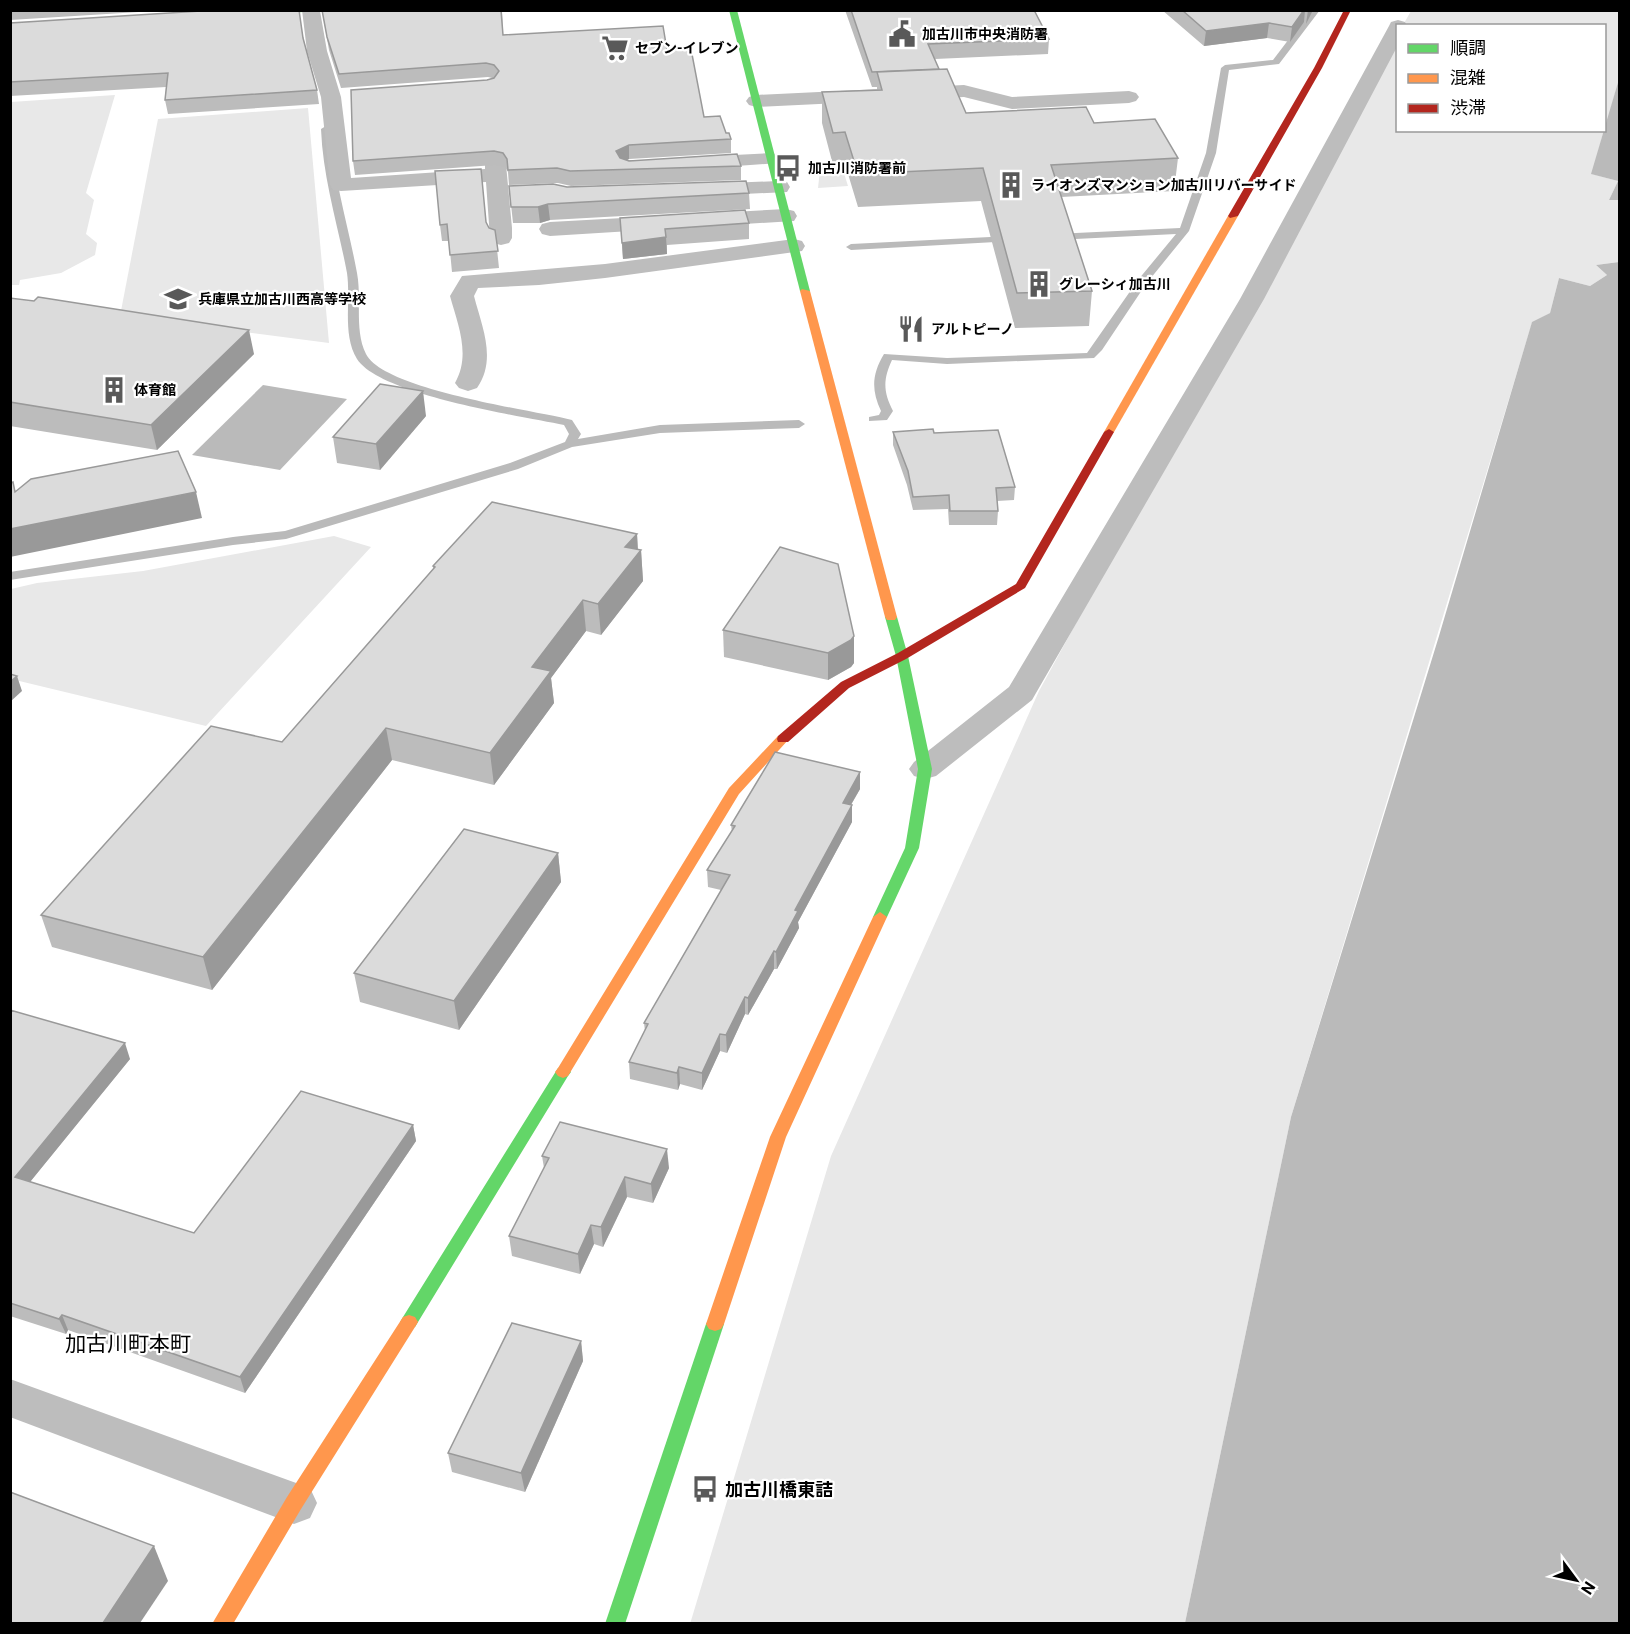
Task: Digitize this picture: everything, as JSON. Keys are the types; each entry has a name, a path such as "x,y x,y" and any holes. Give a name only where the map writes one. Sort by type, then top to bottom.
{"street":[{"path":"242,15 324,10"},
{"path":"615,1623 778,1137 912,848 925,769 902,656 860,504 733,10"},
{"path":"222,1623 294,1503 440,1274 734,791 787,735 845,685 902,656 1021,586 1318,68 1348,10"},
{"path":"1399,24 1406,10"},
{"path":"311,11 316,51 331,97 341,185 496,174 523,193"},
{"path":"925,769 1021,693 1252,299 1396,30"},
{"path":"756,101 964,91 1011,103 1129,97"},
{"path":"331,97 354,95"},
{"path":"678,164 772,159"},
{"path":"496,174 501,238"},
{"path":"686,190 778,187"},
{"path":"550,229 786,216"},
{"path":"468,383 476,373 477,360 462,296 470,281 539,278 605,271 794,246"},
{"path":"477,360 502,358"},
{"path":"10,1398 294,1503"}],"shaded area":[{"path":"1411,11 1619,11 1619,79 1606,126 1606,24 1404,24"},
{"path":"1396,37 1396,132 1603,132 1592,174 1618,181 1609,200 1619,200 1619,262 1596,265 1607,275 1590,286 1559,278 1550,313 1532,323 1291,1117 1185,1623 690,1624 831,1156 1039,691"},
{"path":"1619,79 1619,200 1609,200 1618,181 1591,174 1603,132 1606,132 1606,123"},
{"path":"115,95 86,193 94,200 86,234 97,243 95,255 61,273 20,280 19,285 11,285 11,102"},
{"path":"308,108 329,343 120,316 158,119"},
{"path":"820,170 843,170 848,186 818,188"},
{"path":"1619,262 1619,1623 1185,1623 1291,1117 1439,636 1532,322 1550,313 1559,278 1590,286 1607,275 1596,265"},
{"path":"263,385 347,399 280,470 192,455"},
{"path":"334,536 371,547 206,726 11,679 11,589 37,583 143,571"}],"building":[{"path":"217,10 299,10 303,38 317,90 165,100 168,73 10,82 10,23"},
{"path":"322,10 501,10 503,35 663,26 667,50 691,49 704,117 720,116 726,133 729,133 731,139 629,145 616,151 620,158 629,161 737,154 741,166 570,171 557,168 508,170 507,159 503,153 494,151 353,161 351,90 487,80 494,78 499,71 494,65 486,63 339,74 327,37"},
{"path":"851,10 1034,10 1049,39 928,44 939,69 872,72"},
{"path":"1182,10 1304,10 1292,27 1269,23 1206,31"},
{"path":"947,69 966,113 1086,107 1094,123 1155,119 1178,158 1051,165 1092,291 1017,293 983,168 858,174 845,132 833,133 822,92 882,90 877,72"},
{"path":"481,169 486,222 489,228 495,230 498,251 450,255 447,224 440,225 435,171"},
{"path":"746,181 749,193 548,204 538,207 511,207 509,186 553,184 567,187"},
{"path":"745,210 749,223 665,229 666,237 622,243 620,218"},
{"name":"体育館","path":"38,297 249,330 151,425 10,402 10,298 34,301"},
{"path":"380,384 423,391 376,444 333,437"},
{"path":"933,429 934,433 998,430 1015,487 996,488 998,511 950,511 949,495 913,497 908,471 893,432"},
{"path":"178,451 196,492 10,529 10,483 13,482 15,492 31,479"},
{"path":"492,502 637,534 625,547 641,550 598,604 583,600 532,667 551,671 490,753 386,728 203,957 41,915 211,726 282,742 435,567 433,566"},
{"path":"780,547 838,564 854,636 851,640 828,653 723,630"},
{"path":"10,674 17,676 10,682"},
{"path":"775,752 860,772 843,803 852,805 795,910 798,911 776,952 774,951 748,998 745,997 726,1035 720,1034 702,1073 679,1067 677,1073 629,1062 648,1024 644,1023 730,875 707,870 735,826 731,825"},
{"path":"464,829 558,853 454,1001 354,973"},
{"path":"10,1010 125,1043 15,1177 194,1233 301,1091 413,1125 240,1377 62,1315 59,1319 10,1303"},
{"path":"560,1122 667,1149 651,1184 625,1177 601,1227 591,1225 578,1254 509,1236 549,1158 542,1156"},
{"path":"512,1323 581,1341 521,1473 448,1453"},
{"path":"10,1492 154,1546 103,1623 10,1623"}],"waterway":[{"path":"1184,231 1211,153 1225,68 1276,62 1316,10"},
{"path":"326,129 332,183 354,283 356,338 362,358 374,369 395,380 424,390 568,422 575,434 570,444"},
{"path":"873,419 883,418 887,411 880,396 879,378 888,356 947,361 1090,356 1098,348 1142,282 1184,231"},
{"path":"1055,237 1184,231"},
{"path":"851,247 1010,239"},
{"path":"570,444 660,429 799,424"},
{"path":"10,576 233,541 286,535 514,466 570,444"}],"traffic: fast":[{"path":"255,14 324,10"},
{"path":"733,10 805,291"},
{"path":"880,917 912,848 925,769 902,656 891,617"},
{"path":"409,1322 563,1072"},
{"path":"615,1624 715,1324"}],"traffic: slow":[{"path":"1109,432 1233,216"},
{"path":"805,291 891,617"},
{"path":"563,1072 734,791 783,739"},
{"path":"715,1324 778,1137 880,917"},
{"path":"222,1624 294,1503 409,1322"}],"traffic: jam":[{"path":"1233,216 1318,68 1348,10"},
{"path":"783,739 845,685 902,656 1021,586 1109,432"}],"place":[{"name":"加古川市中央消防署","path":"902,34"},
{"name":"セブン-イレブン","path":"615,48"},
{"name":"加古川消防署前","path":"788,168"},
{"name":"ライオンズマンション加古川リバーサイド","path":"1011,185"},
{"name":"グレーシィ加古川","path":"1039,284"},
{"name":"兵庫県立加古川西高等学校","path":"178,299"},
{"name":"アルトピーノ","path":"911,329"},
{"name":"体育館","path":"114,390"},
{"name":"加古川橋東詰","path":"705,1489"}],"district":[{"name":"加古川町本町","path":"128,1344"}]}
